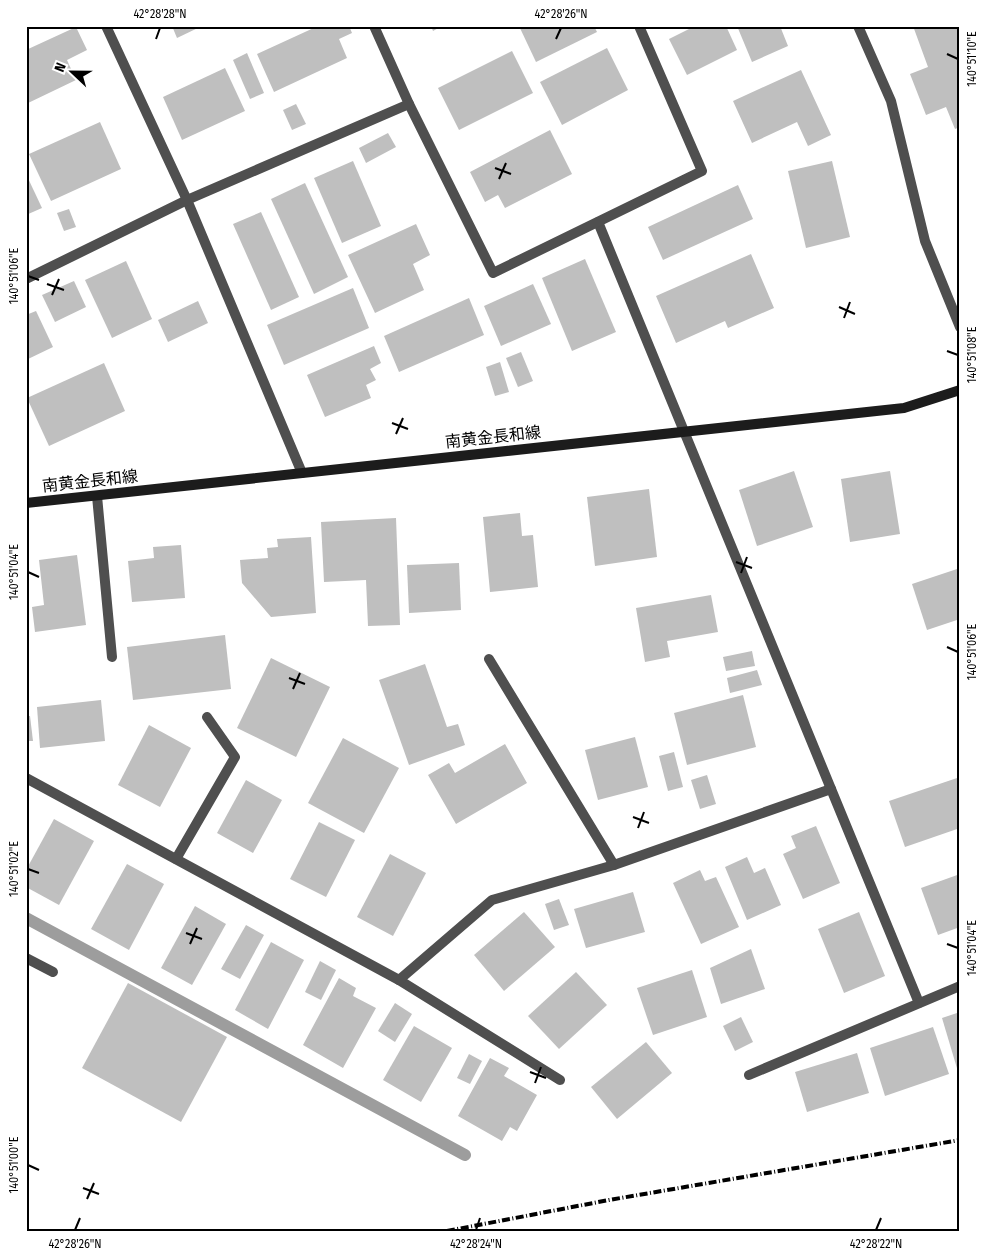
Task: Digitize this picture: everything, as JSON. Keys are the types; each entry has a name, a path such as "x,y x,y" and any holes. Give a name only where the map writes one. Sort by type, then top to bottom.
{"main road":[{"name":"南黄金長和線","path":"26,503 904,408 960,390"}],"street":[{"path":"106,26 186,200 302,473"},
{"path":"374,26 409,104 493,273 702,171 639,26"},
{"path":"858,26 892,101 925,241 960,327"},
{"path":"26,280 186,200 409,104"},
{"path":"598,222 919,1002"},
{"path":"98,496 112,657"},
{"path":"489,659 614,865"},
{"path":"176,860 235,757 207,717"},
{"path":"26,778 399,980 560,1080"},
{"path":"399,980 492,900 614,865 831,789"},
{"path":"26,958 53,972"},
{"path":"749,1075 960,986"}],"building":[{"path":"172,26 202,26 177,38"},
{"path":"318,26 349,26 352,33 339,39 347,58 274,92 257,54"},
{"path":"431,26 442,26 433,31"},
{"path":"519,26 594,26 597,32 536,62"},
{"path":"695,26 726,26 737,50 687,75 669,39"},
{"path":"737,26 780,26 788,46 752,62"},
{"path":"913,26 960,26 960,127 955,129 946,107 926,115 910,74 928,67"},
{"path":"76,27 87,50 67,60 76,80 26,104 26,50"},
{"path":"607,48 628,90 562,125 540,82"},
{"path":"512,51 533,93 459,130 438,88"},
{"path":"247,53 264,93 250,99 233,60"},
{"path":"225,68 245,111 182,140 163,97"},
{"path":"801,70 831,135 808,146 797,122 752,143 733,101"},
{"path":"296,104 306,124 292,130 283,110"},
{"path":"100,122 121,169 51,201 29,154"},
{"path":"550,130 572,174 505,208 498,195 485,202 470,172"},
{"path":"388,133 396,147 366,163 359,148"},
{"path":"353,161 381,226 342,243 314,178"},
{"path":"832,161 850,237 806,248 788,171"},
{"path":"26,174 42,208 26,215"},
{"path":"305,183 348,277 314,294 271,199"},
{"path":"738,185 753,219 663,260 648,227"},
{"path":"69,209 76,227 64,231 57,213"},
{"path":"261,212 299,297 271,310 233,224"},
{"path":"416,224 430,255 413,264 424,290 375,313 348,255"},
{"path":"751,254 774,308 728,328 725,321 676,343 656,296"},
{"path":"585,259 616,332 572,351 542,278"},
{"path":"126,261 152,319 112,338 85,280"},
{"path":"74,281 86,307 55,322 42,295"},
{"path":"533,284 551,324 501,346 484,306"},
{"path":"353,288 369,328 284,365 267,325"},
{"path":"469,298 484,335 399,372 384,336"},
{"path":"198,301 208,323 168,342 158,320"},
{"path":"36,311 53,347 26,360 26,315"},
{"path":"374,346 381,363 370,369 376,380 366,385 371,398 325,417 307,375"},
{"path":"521,352 533,381 518,387 506,358"},
{"path":"500,362 509,392 495,396 486,367"},
{"path":"104,363 125,411 49,446 27,398"},
{"path":"794,471 813,527 757,546 739,490"},
{"path":"890,471 900,534 850,542 841,479"},
{"path":"649,489 657,557 595,566 587,497"},
{"path":"520,513 522,536 533,535 538,587 490,592 483,517"},
{"path":"396,518 400,625 368,626 366,580 324,582 321,522"},
{"path":"311,537 316,613 271,617 242,583 240,560 268,558 267,548 278,547 277,539"},
{"path":"181,545 185,598 132,602 128,561 154,558 153,547"},
{"path":"77,555 86,625 35,632 32,607 44,605 39,560"},
{"path":"459,563 461,610 409,613 407,565"},
{"path":"960,568 960,619 927,630 912,584"},
{"path":"711,595 718,632 667,641 670,657 645,662 636,608"},
{"path":"225,635 231,689 133,700 127,647"},
{"path":"752,651 755,666 726,671 723,657"},
{"path":"271,658 330,687 296,757 237,728"},
{"path":"425,664 447,727 458,724 465,745 409,765 379,680"},
{"path":"757,670 762,685 730,693 727,678"},
{"path":"743,695 756,747 687,765 674,713"},
{"path":"101,700 105,741 40,748 37,707"},
{"path":"26,716 30,716 33,741 26,741"},
{"path":"149,725 191,748 160,807 118,785"},
{"path":"635,737 648,787 598,800 585,750"},
{"path":"343,738 399,768 364,833 308,803"},
{"path":"505,744 527,783 456,824 428,775 449,763 455,773"},
{"path":"674,752 683,787 668,791 659,756"},
{"path":"707,775 716,804 700,809 691,780"},
{"path":"960,777 960,828 905,847 889,801"},
{"path":"246,780 282,800 253,853 217,833"},
{"path":"54,819 94,841 59,905 26,887 26,870"},
{"path":"319,822 355,840 326,897 290,879"},
{"path":"816,826 840,883 803,899 783,854 796,848 791,836"},
{"path":"390,854 426,873 393,936 357,917"},
{"path":"747,857 754,873 765,868 781,905 747,920 725,867"},
{"path":"127,864 164,884 129,950 91,929"},
{"path":"700,870 705,881 716,877 739,927 701,944 673,883"},
{"path":"960,874 960,927 938,935 921,888"},
{"path":"633,892 645,932 586,948 574,909"},
{"path":"559,899 569,925 554,930 545,904"},
{"path":"195,906 226,924 192,985 161,968"},
{"path":"524,912 555,947 504,991 474,955"},
{"path":"859,912 885,976 844,993 818,929"},
{"path":"246,925 264,935 240,979 221,969"},
{"path":"271,942 304,960 268,1029 235,1010"},
{"path":"751,949 765,989 721,1004 710,968"},
{"path":"320,961 336,970 321,1000 305,992"},
{"path":"692,970 707,1017 653,1035 637,988"},
{"path":"576,972 607,1005 559,1049 528,1016"},
{"path":"339,978 356,988 353,996 376,1008 343,1068 303,1045"},
{"path":"128,983 227,1037 181,1122 82,1068"},
{"path":"395,1003 412,1014 395,1042 378,1031"},
{"path":"960,1012 960,1075 959,1075 942,1018"},
{"path":"741,1017 753,1042 735,1051 723,1026"},
{"path":"414,1026 452,1048 421,1102 383,1080"},
{"path":"933,1027 949,1074 885,1096 870,1048"},
{"path":"646,1042 672,1073 617,1119 591,1087"},
{"path":"857,1053 869,1093 807,1112 795,1072"},
{"path":"469,1054 482,1061 470,1084 457,1078"},
{"path":"490,1058 509,1068 504,1076 537,1095 517,1131 510,1127 502,1141 458,1116"}],"waterway":[{"path":"26,918 465,1155"}],"railway":[{"path":"447,1231 609,1200 960,1140"}]}
